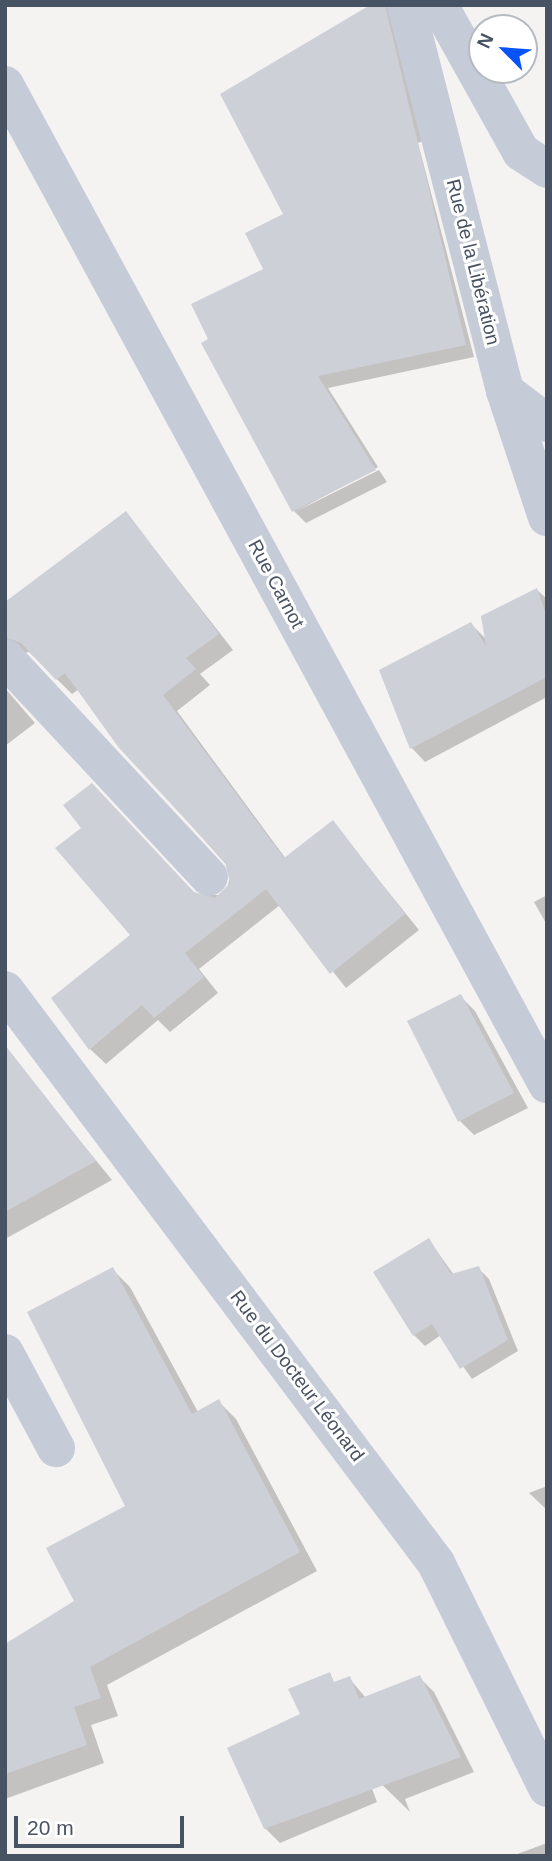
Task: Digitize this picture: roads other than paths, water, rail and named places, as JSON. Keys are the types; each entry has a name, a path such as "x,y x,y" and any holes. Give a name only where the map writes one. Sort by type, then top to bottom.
{"street":[{"name":"Rue de la Libération","path":"406,5 505,391 547,517"},
{"path":"439,5 521,152 547,169"},
{"name":"Rue Carnot","path":"5,85 547,1084"},
{"path":"505,391 547,423"},
{"path":"5,658 209,877"},
{"name":"Rue du Docteur Léonard","path":"5,990 436,1563 547,1788"},
{"path":"5,1353 56,1448"}]}
